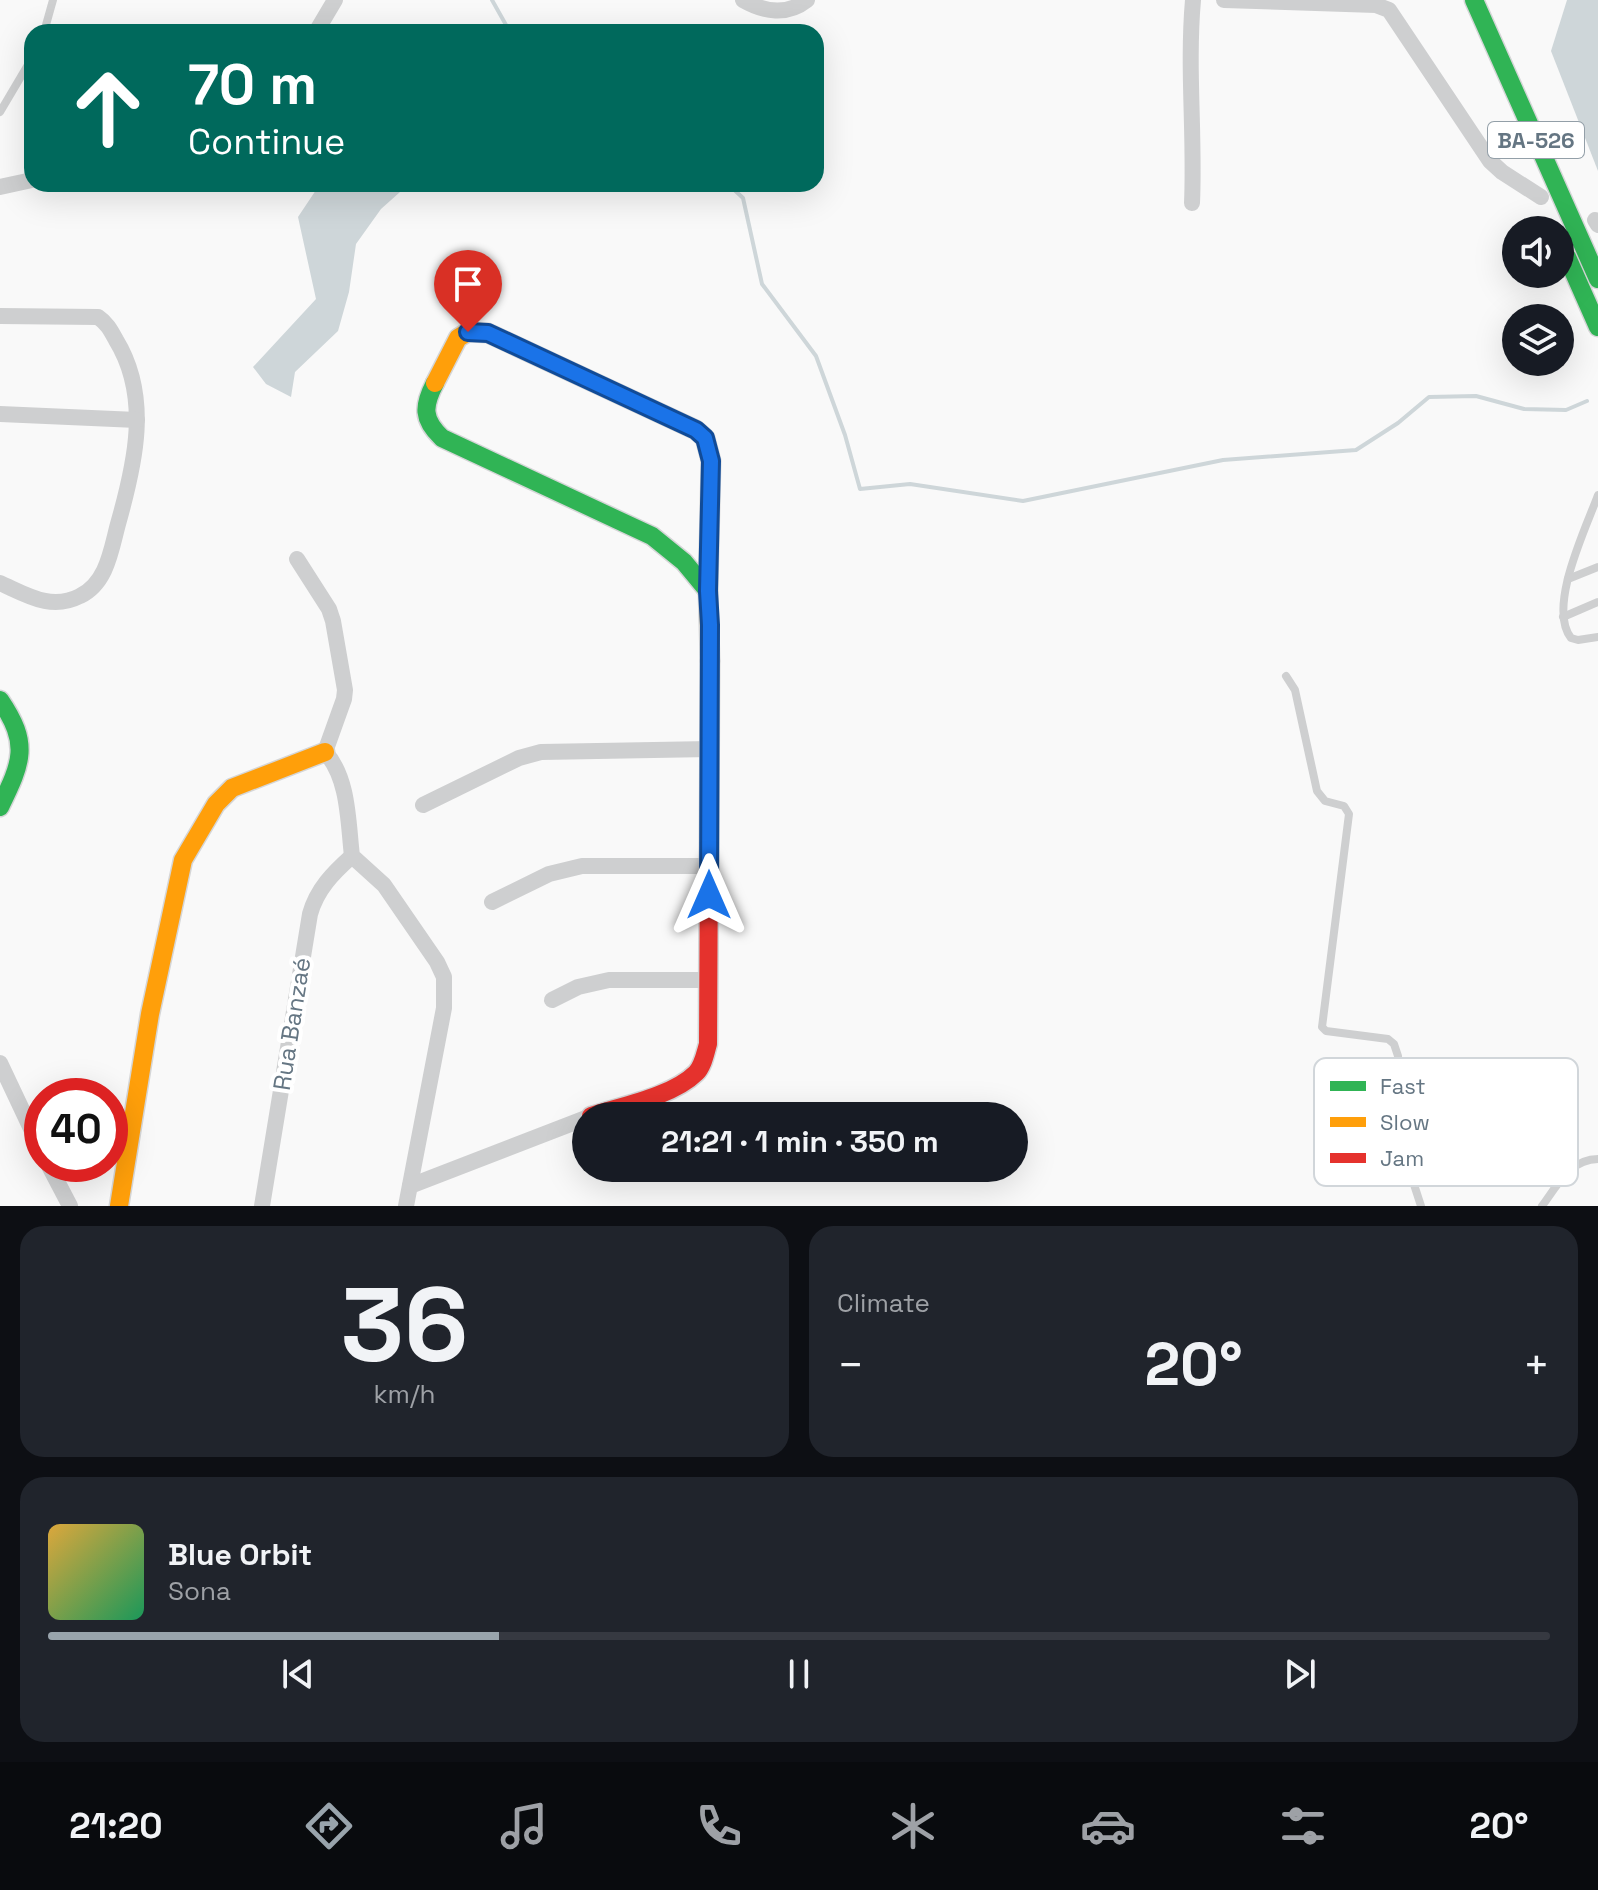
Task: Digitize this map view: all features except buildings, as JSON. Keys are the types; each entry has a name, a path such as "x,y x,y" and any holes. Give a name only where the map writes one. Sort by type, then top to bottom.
{"main road":[{"name":"BA-526","path":"1474,0 1598,279"},
{"name":"BA-526","path":"1528,168 1549,216"},
{"path":"1574,273 1598,327"},
{"path":"630,1102 664,1090 697,1072 704,1061 708,1044 711,461 705,438 696,430 488,333 468,332 458,338 426,400 425,412 434,432 652,536 684,562 708,591"},
{"path":"0,700 19,733 23,750 20,765 0,807"},
{"path":"119,1206 150,1014 183,860 216,804 232,788 246,780 325,752"}],"street":[{"path":"321,24 335,0"},
{"path":"743,0 768,11 785,11 807,0"},
{"path":"1192,203 1193,122 1189,44 1193,0"},
{"path":"1224,0 1376,5 1389,10 1490,161 1541,197"},
{"path":"0,187 24,182"},
{"path":"0,316 98,317 106,323 128,365 134,385 137,420 136,445 127,493 108,559 93,589 79,597 51,603 0,583"},
{"path":"0,414 137,420"},
{"path":"297,559 329,609 345,690 325,752 335,762 339,773 352,856 398,902 444,977 444,1008 406,1206"},
{"path":"423,805 519,758 541,752 710,749"},
{"name":"Rua Banzaé","path":"262,1206 310,914 321,887 352,856"},
{"path":"492,902 565,868 709,866"},
{"path":"552,1000 578,987 609,980 709,980"},
{"path":"0,1063 24,1114"},
{"path":"410,1186 572,1123"},
{"path":"57,1182 70,1206"}],"lane":[{"path":"46,24 53,0"},
{"path":"0,112 24,72"},
{"path":"1598,495 1568,579 1563,617 1571,638 1598,637"},
{"path":"1568,579 1598,567"},
{"path":"1563,617 1598,602"},
{"path":"1286,676 1295,690 1317,791 1325,801 1344,806 1349,814 1322,1027 1326,1031 1388,1039 1394,1044 1398,1058"},
{"path":"1578,1165 1598,1159"},
{"path":"1414,1186 1421,1206"},
{"path":"1542,1206 1557,1186"}],"shaded area":[{"path":"1567,0 1598,0 1598,171 1551,51"},
{"path":"315,192 400,192 381,209 356,244 349,292 338,331 295,372 291,397 266,384 253,367 316,299 298,217"}],"waterway":[{"path":"492,0 506,24"},
{"path":"737,192 743,198 762,284 816,356 845,435 860,489 910,484 1023,501 1223,460 1356,450 1398,423 1429,397 1476,396 1524,409 1566,410 1587,401"}],"traffic: fast":[{"path":"1474,0 1598,279"},
{"path":"1574,273 1598,327"},
{"path":"435,383 426,412 431,425 442,438 652,536 684,562 708,591"},
{"path":"0,700 16,729 20,753 14,777 0,807"}],"traffic: slow":[{"path":"435,383 458,338 468,332 488,333 696,430 705,438 711,461 710,661"},
{"path":"119,1206 150,1014 183,860 216,804 232,788 325,752"}],"traffic: jam":[{"path":"636,1102 674,1088 696,1073 704,1060 708,1044 710,661"}],"route":[{"path":"468,332 488,333 696,430 705,438 711,461 708,591 709,895"}]}
